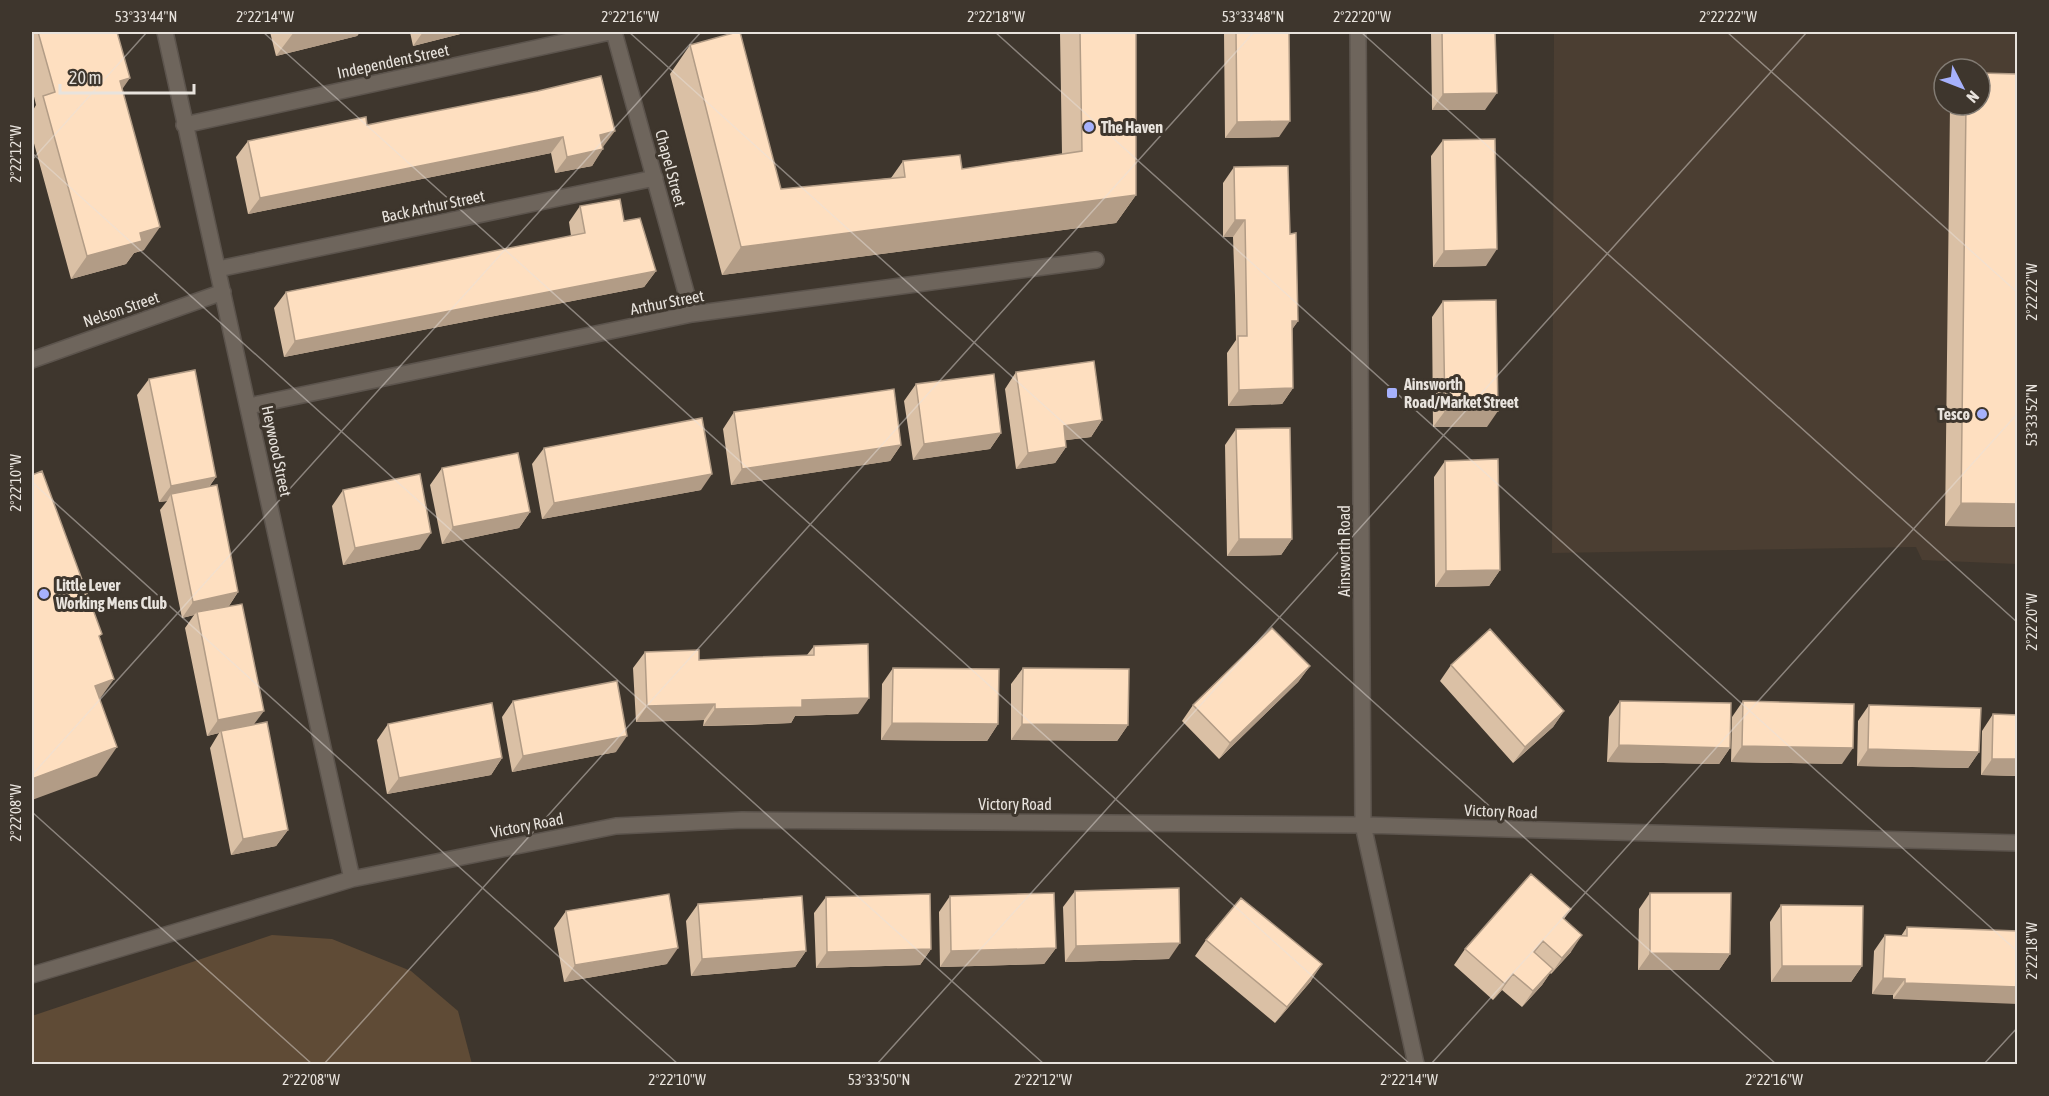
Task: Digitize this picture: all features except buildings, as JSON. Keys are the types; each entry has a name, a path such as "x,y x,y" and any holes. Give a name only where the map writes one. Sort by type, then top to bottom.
{"street":[{"name":"Heywood Street","path":"165,32 352,879"},
{"name":"Independent Street","path":"184,125 612,32"},
{"name":"Chapel Street","path":"612,32 692,314"},
{"name":"Ainsworth Road","path":"1358,32 1363,825 1416,1065"},
{"name":"Back Arthur Street","path":"218,269 655,178"},
{"name":"Arthur Street","path":"249,406 692,314 1096,260"},
{"name":"Nelson Street","path":"32,360 223,292"},
{"name":"Victory Road","path":"32,975 352,879 616,826 742,820 1363,825 2018,843"}],"shaded area":[{"path":"1554,32 2017,32 2017,564 1922,560 1916,547 1552,553"},
{"path":"272,935 332,939 411,971 458,1011 472,1064 32,1064 32,1016"}],"place":[{"name":"The Haven","path":"1089,127"},
{"name":"Ainsworth Road/Market Street","path":"1392,393"},
{"name":"Tesco","path":"1982,414"},
{"name":"Little Lever Working Mens Club","path":"44,594"}]}
